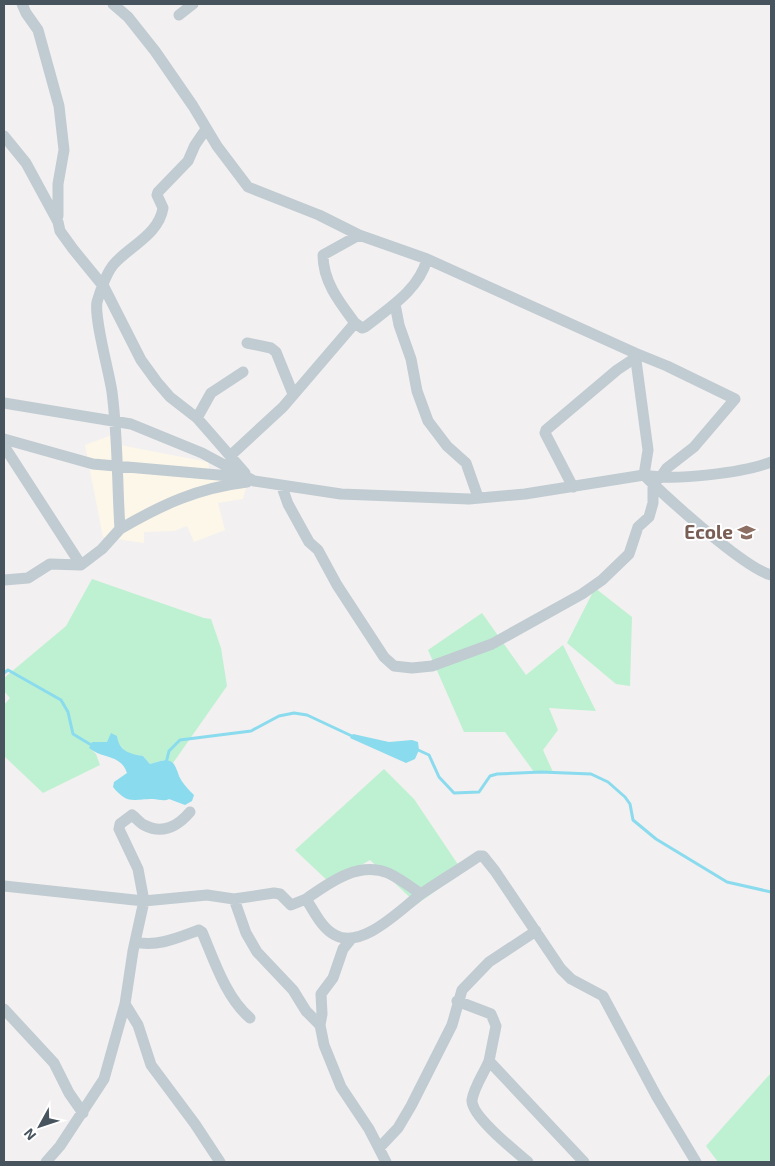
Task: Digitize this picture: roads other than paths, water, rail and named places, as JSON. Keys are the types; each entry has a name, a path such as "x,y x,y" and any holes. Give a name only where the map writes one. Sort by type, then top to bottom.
{"street":[{"path":"22,4 38,30 59,106 64,150 58,184 58,222 60,231 104,287 141,360 170,397 197,418 249,479"},
{"path":"113,4 128,17 155,51 193,106 206,129 241,180 248,187 319,215 359,235 427,259 635,356 667,366 735,398 694,446 667,468 656,481 649,517 638,527 629,554 602,580 492,644 432,666 412,668 394,666 384,657 337,585 318,550 309,542 288,504 282,487"},
{"path":"179,15 193,4"},
{"path":"120,529 116,468 118,450 105,350 96,312 98,300 104,287 107,273 158,224 163,208 157,195 158,192 188,161 194,145 206,129"},
{"path":"4,136 26,163 58,222"},
{"path":"359,235 323,255 323,262 338,302 355,323 362,328 395,304 418,282 427,259"},
{"path":"395,304 399,325 410,353 417,391 428,421 447,446 466,463 478,497"},
{"path":"230,456 293,394 355,323"},
{"path":"247,343 271,348 276,352 293,394"},
{"path":"635,356 648,450 644,475"},
{"path":"573,487 545,434 546,430 635,356"},
{"path":"197,418 211,394 243,372"},
{"path":"4,402 130,424 164,436 202,453 249,479"},
{"path":"4,439 93,464 116,468 249,479 282,487 341,494 437,498 478,497 525,494 644,475 656,481 729,548 756,568 771,575"},
{"path":"4,446 81,565"},
{"path":"656,481 753,468 771,462"},
{"path":"4,580 28,578 50,564 81,565 102,549 120,529 177,498 249,479"},
{"path":"46,1162 82,1113 108,1069 125,1004 144,901 138,869 119,828 120,824 132,815 143,825 164,830 181,823 190,812"},
{"path":"386,1162 380,1147 341,1087 324,1045 320,1025 322,1014 321,994 333,978 343,949 351,939 394,917 421,894 479,856 483,856 561,969 571,979 603,996 656,1097 696,1162"},
{"path":"4,886 144,901 207,895 234,899 274,893 280,894 291,905 306,900 332,880 352,873 369,870 389,874 421,894"},
{"path":"234,899 246,933 257,952 293,990 306,1011 320,1025"},
{"path":"306,900 328,930 334,935 351,939"},
{"path":"135,942 146,944 163,943 199,930 202,932 232,995 241,1010 250,1018"},
{"path":"380,1147 398,1128 411,1106 452,1025 457,1001 466,985 489,962 536,931"},
{"path":"457,1001 491,1014 495,1020 495,1037 489,1061 472,1101 474,1110 480,1119 528,1162"},
{"path":"125,1004 138,1025 151,1066 195,1124 220,1162"},
{"path":"5,1012 54,1063 69,1093 82,1113"},
{"path":"489,1061 584,1162"}],"water":[{"path":"111,733 117,736 120,745 126,751 143,756 150,764 166,760 172,762 182,781 194,795 192,801 185,805 169,799 131,800 118,793 113,787 114,782 127,773 124,767 116,760 89,748 92,742 107,742"},
{"path":"353,734 389,742 412,740 418,742 419,750 415,759 406,763 350,738"}],"waterway":[{"path":"4,673 8,670 61,700 68,712 73,734 93,746"},
{"path":"166,763 169,751 180,740 251,731 279,716 294,713 307,715 354,737"},
{"path":"416,749 429,755 439,777 454,793 479,792 490,776 497,774 541,772 591,774 608,782 625,797 630,804 633,820 656,839 727,882 771,892"}],"place":[{"name":"Ecole","path":"747,532"}]}
